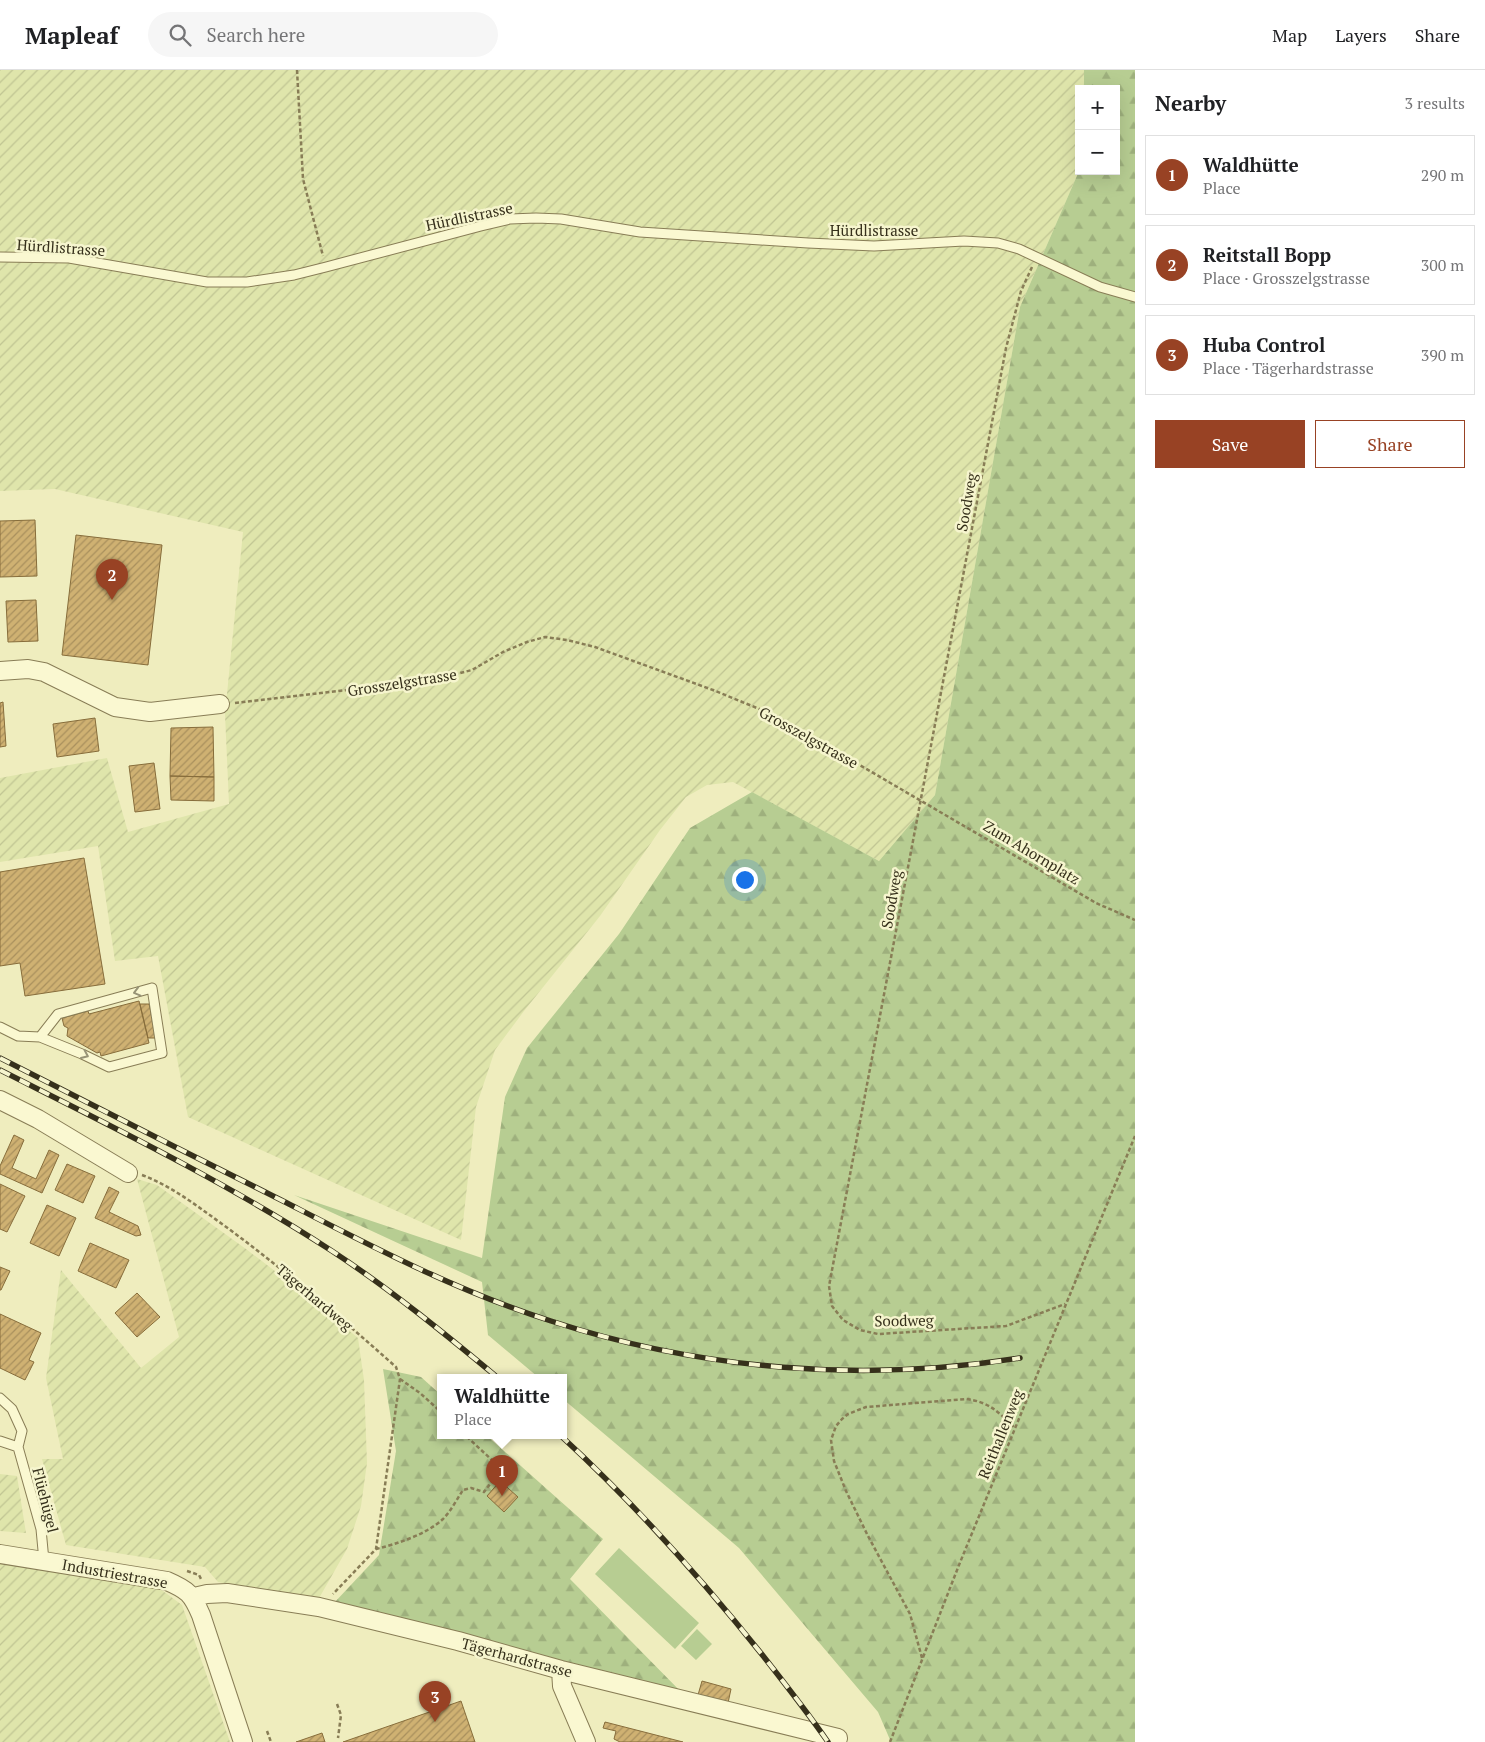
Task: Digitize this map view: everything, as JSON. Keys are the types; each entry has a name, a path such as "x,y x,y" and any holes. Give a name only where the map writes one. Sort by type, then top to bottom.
{"street":[{"path":"0,671 28,669 44,672 115,707 150,712 220,704"},
{"path":"0,1100 38,1119 128,1173"},
{"name":"Industriestrasse","path":"0,1554 167,1581 182,1587 194,1597"},
{"name":"Tägerhardstrasse","path":"194,1597 208,1594 227,1594 319,1608 458,1641 561,1670 838,1738"},
{"path":"194,1597 243,1742"},
{"path":"561,1670 562,1686 586,1742"}],"lane":[{"name":"Hürdlistrasse","path":"0,257 69,258 186,278 223,282 264,280 326,267 481,226 510,220 536,218 561,219 640,232 788,242 874,246 986,241 1010,246 1100,287 1135,297"},
{"path":"0,1027 18,1036 40,1037 109,1066 162,1054 152,988 58,1014 40,1037"},
{"name":"Flüehügel","path":"0,1398 12,1409 22,1431 18,1447 41,1529 44,1560"},
{"path":"0,1441 4,1444 18,1447"}],"path":[{"path":"297,70 303,179 326,267"},
{"name":"Soodweg","path":"1037,257 1021,291 1006,348 829,1286 832,1306 842,1320 867,1332 878,1334 1006,1326 1065,1304"},
{"name":"Grosszelgstrasse","path":"220,704 432,680 472,670 503,652 527,642 545,637 567,640 595,647 704,686 774,715 920,800"},
{"name":"Zum Ahornplatz","path":"920,800 1096,903 1135,920"},
{"name":"Reithallenweg","path":"890,1742 959,1565 1135,1136"},
{"name":"Tägerhardweg","path":"128,1173 140,1174 160,1182 189,1200 251,1246 308,1290 396,1366 400,1379"},
{"path":"319,1608 354,1574 376,1549 400,1379 437,1408"},
{"path":"922,1659 910,1614 868,1536 834,1461 830,1447 833,1432 836,1426 848,1414 866,1407 966,1399 989,1405 1015,1428"},
{"path":"376,1549 396,1544 428,1529 444,1518 463,1490 471,1488 484,1492 500,1471 493,1461 469,1439"},
{"path":"337,1704 341,1715 338,1738"},
{"path":"267,1730 271,1742"}],"green space":[{"path":"0,70 1084,70 1084,85 1075,85 1075,175 1077,175 1020,307 935,795 879,861 733,782 707,785 686,797 660,830 600,916 495,1050 476,1107 461,1240 188,1117 158,956 115,961 98,846 0,862 0,778 107,758 128,832 229,804 225,714 243,532 55,489 0,491"},
{"path":"1084,70 1135,70 1135,1742 891,1742 878,1712 739,1548 567,1402 567,1374 534,1374 488,1335 482,1282 294,1195 482,1258 505,1097 527,1048 619,934 690,828 752,792 879,861 935,795 1020,307 1077,175 1120,175 1120,85 1084,85"},
{"path":"137,1179 157,1185 246,1249 358,1338 364,1380 367,1463 361,1506 347,1549 318,1600 218,1582 205,1567 66,1545 42,1459 63,1459 46,1378 61,1270 141,1368 179,1337"},
{"path":"383,1369 421,1377 437,1391 437,1439 490,1439 603,1539 570,1579 686,1697 334,1603 379,1555 396,1451"},
{"path":"0,1474 17,1476 26,1533 0,1531"},
{"path":"619,1548 699,1623 675,1649 595,1574"},
{"path":"0,1563 147,1585 163,1591 182,1605 230,1742 0,1742"},
{"path":"697,1629 712,1644 696,1660 681,1646"}],"building":[{"path":"35,520 37,576 0,577 0,521"},
{"path":"76,535 162,545 148,665 62,655"},
{"path":"36,600 38,641 8,642 6,601"},
{"path":"3,702 6,746 0,747 0,703"},
{"path":"95,718 99,751 57,757 53,724"},
{"path":"213,727 214,777 170,776 171,728"},
{"path":"154,763 160,809 135,812 129,766"},
{"path":"170,776 214,777 214,801 171,800"},
{"path":"84,858 105,984 25,996 20,963 0,966 0,872"},
{"path":"139,1001 149,1043 101,1056 100,1052 97,1053 67,1036 68,1028 64,1026 62,1018 88,1011 89,1014"},
{"path":"140,1004 149,1004 157,1038 148,1038"},
{"path":"14,1135 24,1140 12,1168 36,1179 49,1150 59,1155 42,1193 0,1174 0,1166"},
{"path":"67,1164 95,1176 83,1203 55,1190"},
{"path":"0,1184 25,1196 7,1232 0,1229"},
{"path":"109,1187 119,1192 109,1212 138,1226 141,1235 136,1236 95,1218"},
{"path":"47,1205 76,1218 59,1256 30,1243"},
{"path":"90,1243 129,1260 116,1288 78,1271"},
{"path":"0,1267 10,1271 1,1290 0,1290"},
{"path":"137,1293 160,1317 137,1337 115,1313"},
{"path":"0,1314 41,1333 29,1360 34,1362 25,1380 0,1368"},
{"path":"500,1481 518,1497 504,1512 487,1496"},
{"path":"702,1681 731,1689 728,1703 698,1695"},
{"path":"461,1701 475,1742 343,1742"},
{"path":"605,1722 683,1742 620,1742 614,1739 616,1731 603,1728"},
{"path":"322,1733 325,1742 296,1742"}],"railway":[{"path":"0,1058 417,1268 483,1297 551,1321 608,1338 724,1361 842,1370 902,1370 961,1366 1020,1358"},
{"path":"0,1070 169,1156 292,1226 332,1251 396,1296 493,1374"},
{"path":"564,1439 614,1487 691,1570 764,1657 828,1742"}],"place":[{"name":"Reitstall Bopp","path":"112,600"},
{"name":"Waldhütte","path":"502,1496"},
{"name":"Huba Control","path":"435,1722"}]}
